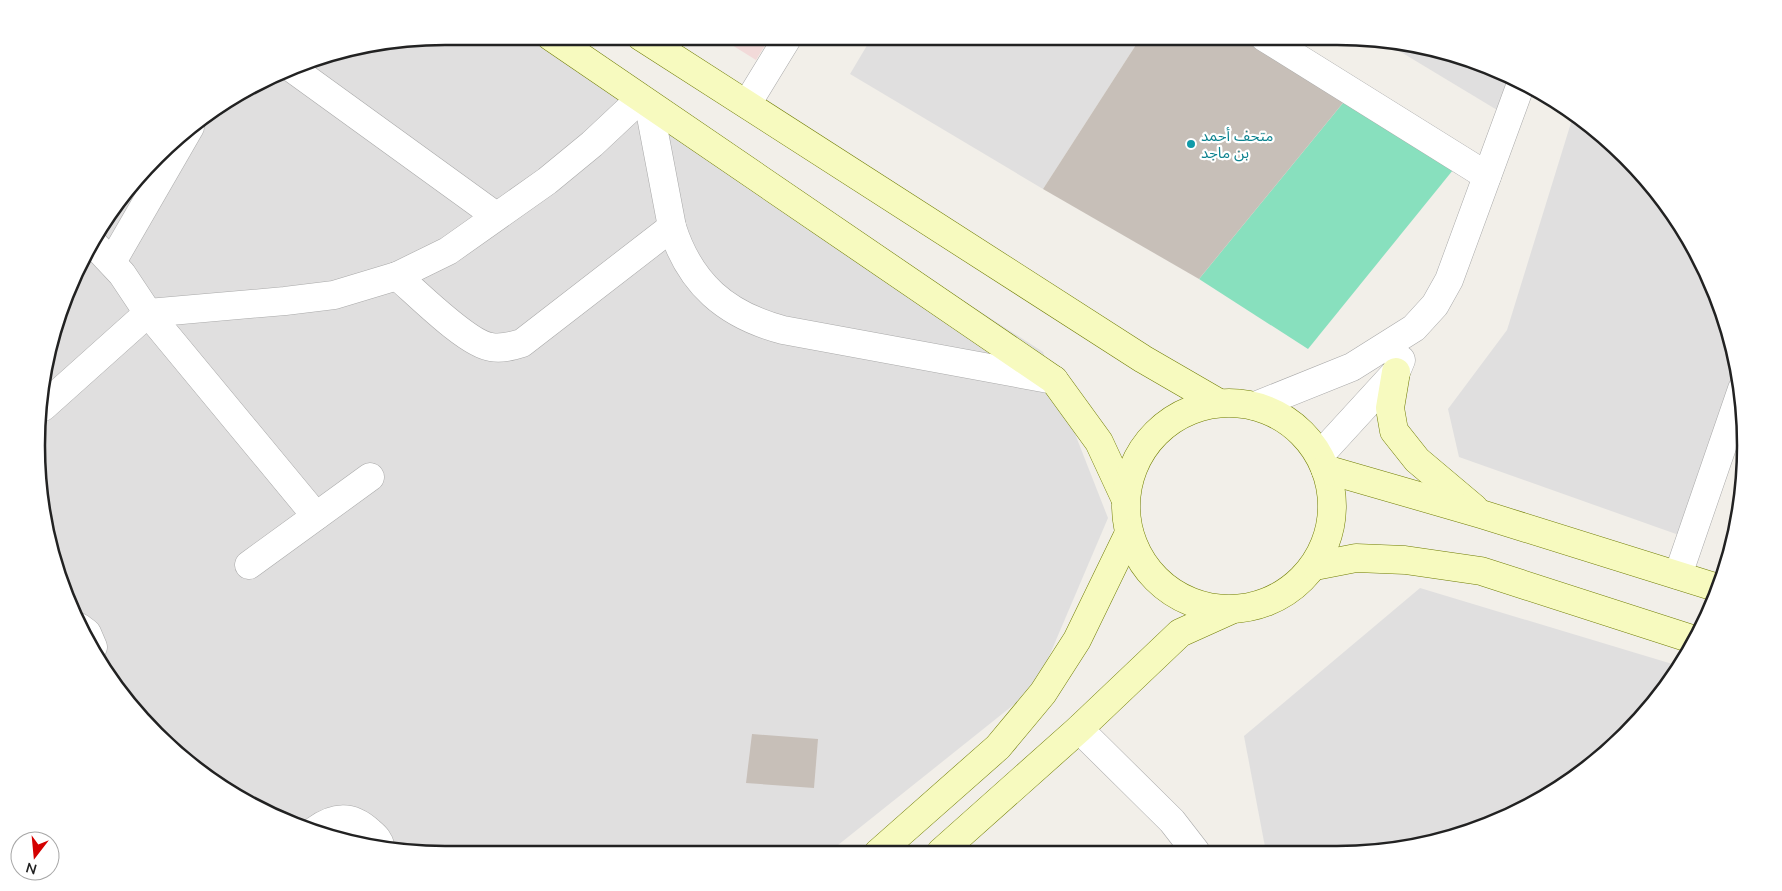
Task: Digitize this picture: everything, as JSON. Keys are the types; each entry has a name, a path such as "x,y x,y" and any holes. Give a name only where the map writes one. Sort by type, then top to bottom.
{"street":[{"path":"563,45 1054,380 1099,442 1126,498"},
{"path":"654,45 1135,354 1219,403"},
{"path":"747,104 783,45"},
{"path":"1277,45 1487,176"},
{"path":"298,73 496,216"},
{"path":"1255,406 1352,367 1414,328 1435,305 1449,280 1519,89"},
{"path":"47,403 148,312 285,301 334,295 397,276 448,251 547,181 645,102"},
{"path":"645,102 672,227 678,246 687,264 703,285 728,308 745,318 783,330 1054,380"},
{"path":"112,262 179,146"},
{"path":"397,276 460,332 475,342 490,347 508,347 522,343 672,227"},
{"path":"98,248 130,284 148,312 316,516"},
{"path":"1414,328 1396,372 1390,408 1394,431 1418,460 1481,514"},
{"path":"1322,462 1396,372"},
{"path":"948,846 1079,729 1180,633 1231,610 1263,604 1292,589 1315,566 1328,541 1333,513 1331,485 1322,462 1304,434 1282,417 1255,406 1219,403 1184,413 1155,433 1135,463 1126,498 1126,516 1129,533 1143,564 1167,589 1198,604 1231,610"},
{"path":"1678,575 1735,409"},
{"path":"1322,462 1712,586"},
{"path":"249,565 370,477"},
{"path":"886,846 998,747 1043,693 1077,640 1129,533"},
{"path":"1315,566 1356,558 1405,560 1482,571 1688,638"},
{"path":"1079,729 1172,821 1191,846"},
{"path":"322,826 336,819 349,819 364,826 378,840"}],"shaded area":[{"path":"446,45 566,45 1043,352 1108,518 1036,687 837,846 419,845 367,838 317,825 292,816 268,805 223,779 181,747 162,729 144,710 112,668 86,623 75,599 66,574 53,524 48,498 45,446 48,393 53,367 66,317 75,292 86,268 112,223 144,181 181,144 223,112 268,86 317,66 393,48"},
{"path":"732,45 765,45 756,60"},
{"path":"867,45 1136,45 1043,189 850,74"},
{"path":"1397,49 1465,66 1517,88 1517,122"},
{"path":"1571,121 1601,144 1620,162 1638,181 1670,223 1696,268 1716,317 1729,367 1735,410 1693,540 1459,457 1448,409 1507,330"},
{"path":"1420,588 1672,664 1638,710 1620,729 1601,747 1559,779 1514,805 1490,816 1440,832 1389,843 1336,846 1265,846 1244,736"}],"green space":[{"path":"1347,98 1453,170 1308,349 1199,279"}],"building":[{"name":"متحف أحمد بن ماجد","path":"1136,45 1260,45 1347,98 1199,279 1043,189"},
{"path":"752,734 818,739 814,788 746,783"}],"place":[{"name":"متحف أحمد بن ماجد","path":"1191,144"}]}
